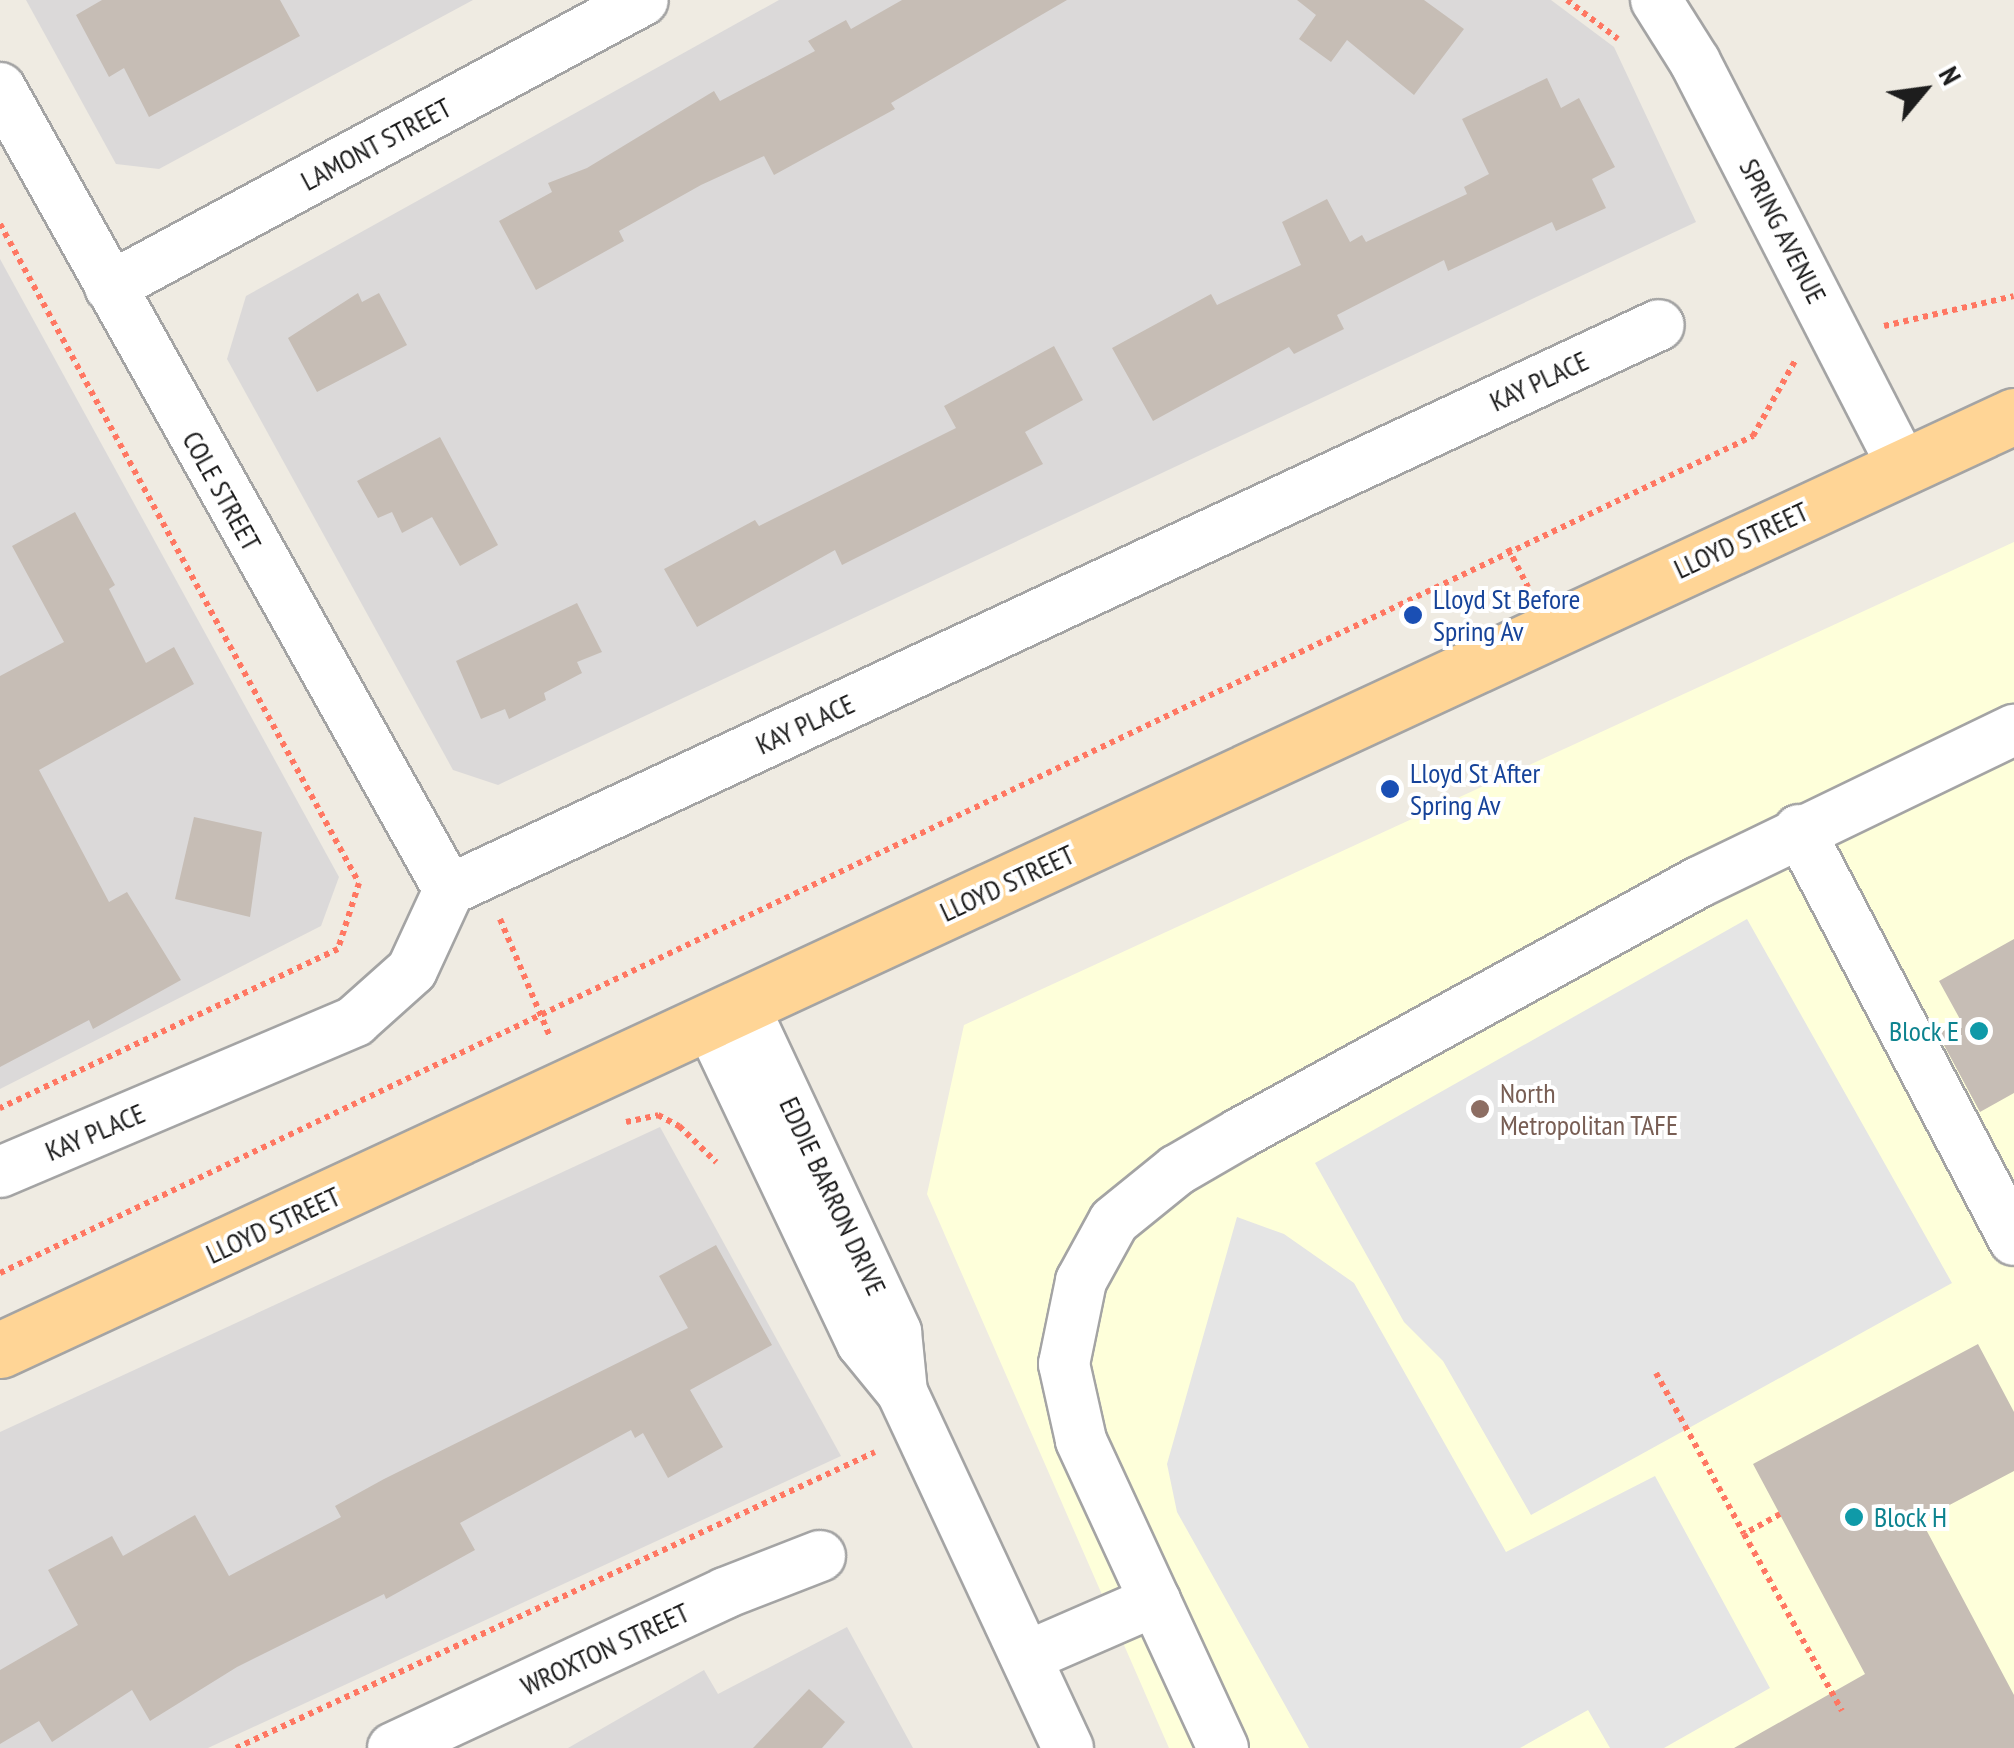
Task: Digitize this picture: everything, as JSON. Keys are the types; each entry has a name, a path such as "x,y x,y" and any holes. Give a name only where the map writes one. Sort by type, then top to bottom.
{"main road":[{"name":"LLOYD STREET","path":"0,1350 2014,416"}],"street":[{"name":"LAMONT STREET","path":"110,287 642,0"},
{"name":"SPRING AVENUE","path":"1656,0 1841,344 1902,466"},
{"name":"COLE STREET","path":"0,88 449,890"},
{"name":"KAY PLACE","path":"0,1172 355,1020 412,970 449,890 1659,325"},
{"path":"1222,1748 1081,1440 1064,1364 1081,1281 1114,1221 1177,1170 1238,1134 1799,830 2014,730"},
{"path":"1799,830 2014,1240"},
{"name":"EDDIE BARRON DRIVE","path":"727,1015 862,1343 902,1392 1068,1748"},
{"name":"WROXTON STREET","path":"393,1748 725,1593 820,1556"},
{"path":"1026,1657 1154,1600"}],"path":[{"path":"0,224 359,883 338,949 0,1108"},
{"path":"0,1273 539,1012 1753,436 1798,355 1841,344 1873,329 2014,296"},
{"path":"500,918 552,1041"},
{"path":"1656,1373 1842,1711"},
{"path":"236,1748 878,1450"},
{"path":"1744,1534 1780,1514"}],"shaded area":[{"path":"26,0 473,0 159,169 116,164"},
{"path":"779,0 1551,0 1614,47 1696,222 498,785 453,770 227,359 246,296"},
{"path":"0,259 339,877 321,926 0,1089"},
{"name":"North Metropolitan TAFE","path":"2014,542 2014,1748 1169,1748 927,1194 964,1025"},
{"path":"1747,919 1952,1283 1531,1515 1443,1361 1404,1322 1315,1163"},
{"path":"660,1127 841,1456 208,1748 0,1748 0,1432"},
{"path":"1237,1217 1284,1234 1354,1283 1506,1552 1655,1476 1770,1688 1664,1748 1610,1748 1588,1710 1520,1748 1309,1748 1177,1512 1167,1464"},
{"path":"847,1627 913,1748 568,1748 704,1670 718,1694"}],"building":[{"path":"102,0 280,0 300,36 149,117 124,68 109,77 76,15"},
{"path":"902,0 1067,0 891,103 895,109 774,175 764,156 701,185 619,231 624,241 536,290 499,221 552,192 548,183 587,168 714,91 720,101 815,51 808,41 846,20 851,29"},
{"path":"1297,0 1424,0 1464,29 1414,95 1347,40 1331,62 1299,39 1316,15"},
{"path":"1547,78 1561,108 1579,98 1615,167 1592,179 1606,208 1556,231 1552,222 1448,271 1444,260 1337,315 1344,329 1294,354 1289,347 1153,421 1112,348 1211,294 1217,305 1301,265 1282,222 1327,199 1350,242 1362,235 1366,242 1467,194 1464,187 1489,174 1462,119"},
{"path":"358,293 362,302 379,293 407,345 317,392 288,338"},
{"path":"1054,346 1083,400 1025,432 1043,464 842,565 835,550 697,627 664,569 755,520 759,526 956,428 944,406"},
{"path":"440,437 498,545 460,566 432,517 402,533 392,512 378,518 357,481"},
{"path":"75,512 115,585 109,589 146,663 174,647 194,684 39,770 109,902 127,892 181,980 93,1029 89,1020 0,1067 0,676 64,642 12,546"},
{"path":"577,603 602,652 577,662 582,673 544,693 546,700 509,719 505,709 481,719 456,661"},
{"path":"194,817 262,832 250,917 175,899"},
{"name":"Block E","path":"2014,939 2014,1093 1980,1112 1938,1034 1961,1021 1939,981"},
{"path":"716,1245 772,1345 690,1390 723,1447 668,1478 643,1433 635,1438 631,1430 460,1523 475,1550 386,1599 384,1594 237,1667 150,1721 132,1690 52,1742 39,1721 0,1744 0,1670 78,1625 48,1570 112,1536 123,1556 195,1515 229,1576 341,1517 335,1506 384,1479 688,1328 659,1276"},
{"name":"Block H","path":"1978,1344 2014,1412 2014,1471 1921,1520 2014,1695 2014,1748 1734,1748 1865,1674 1753,1464"},
{"path":"809,1689 845,1722 822,1748 753,1748"}],"place":[{"name":"Lloyd St Before Spring Av","path":"1413,615"},
{"name":"Lloyd St After Spring Av","path":"1390,789"},
{"name":"Block E","path":"1979,1031"},
{"name":"North Metropolitan TAFE","path":"1480,1109"},
{"name":"Block H","path":"1854,1517"}]}
